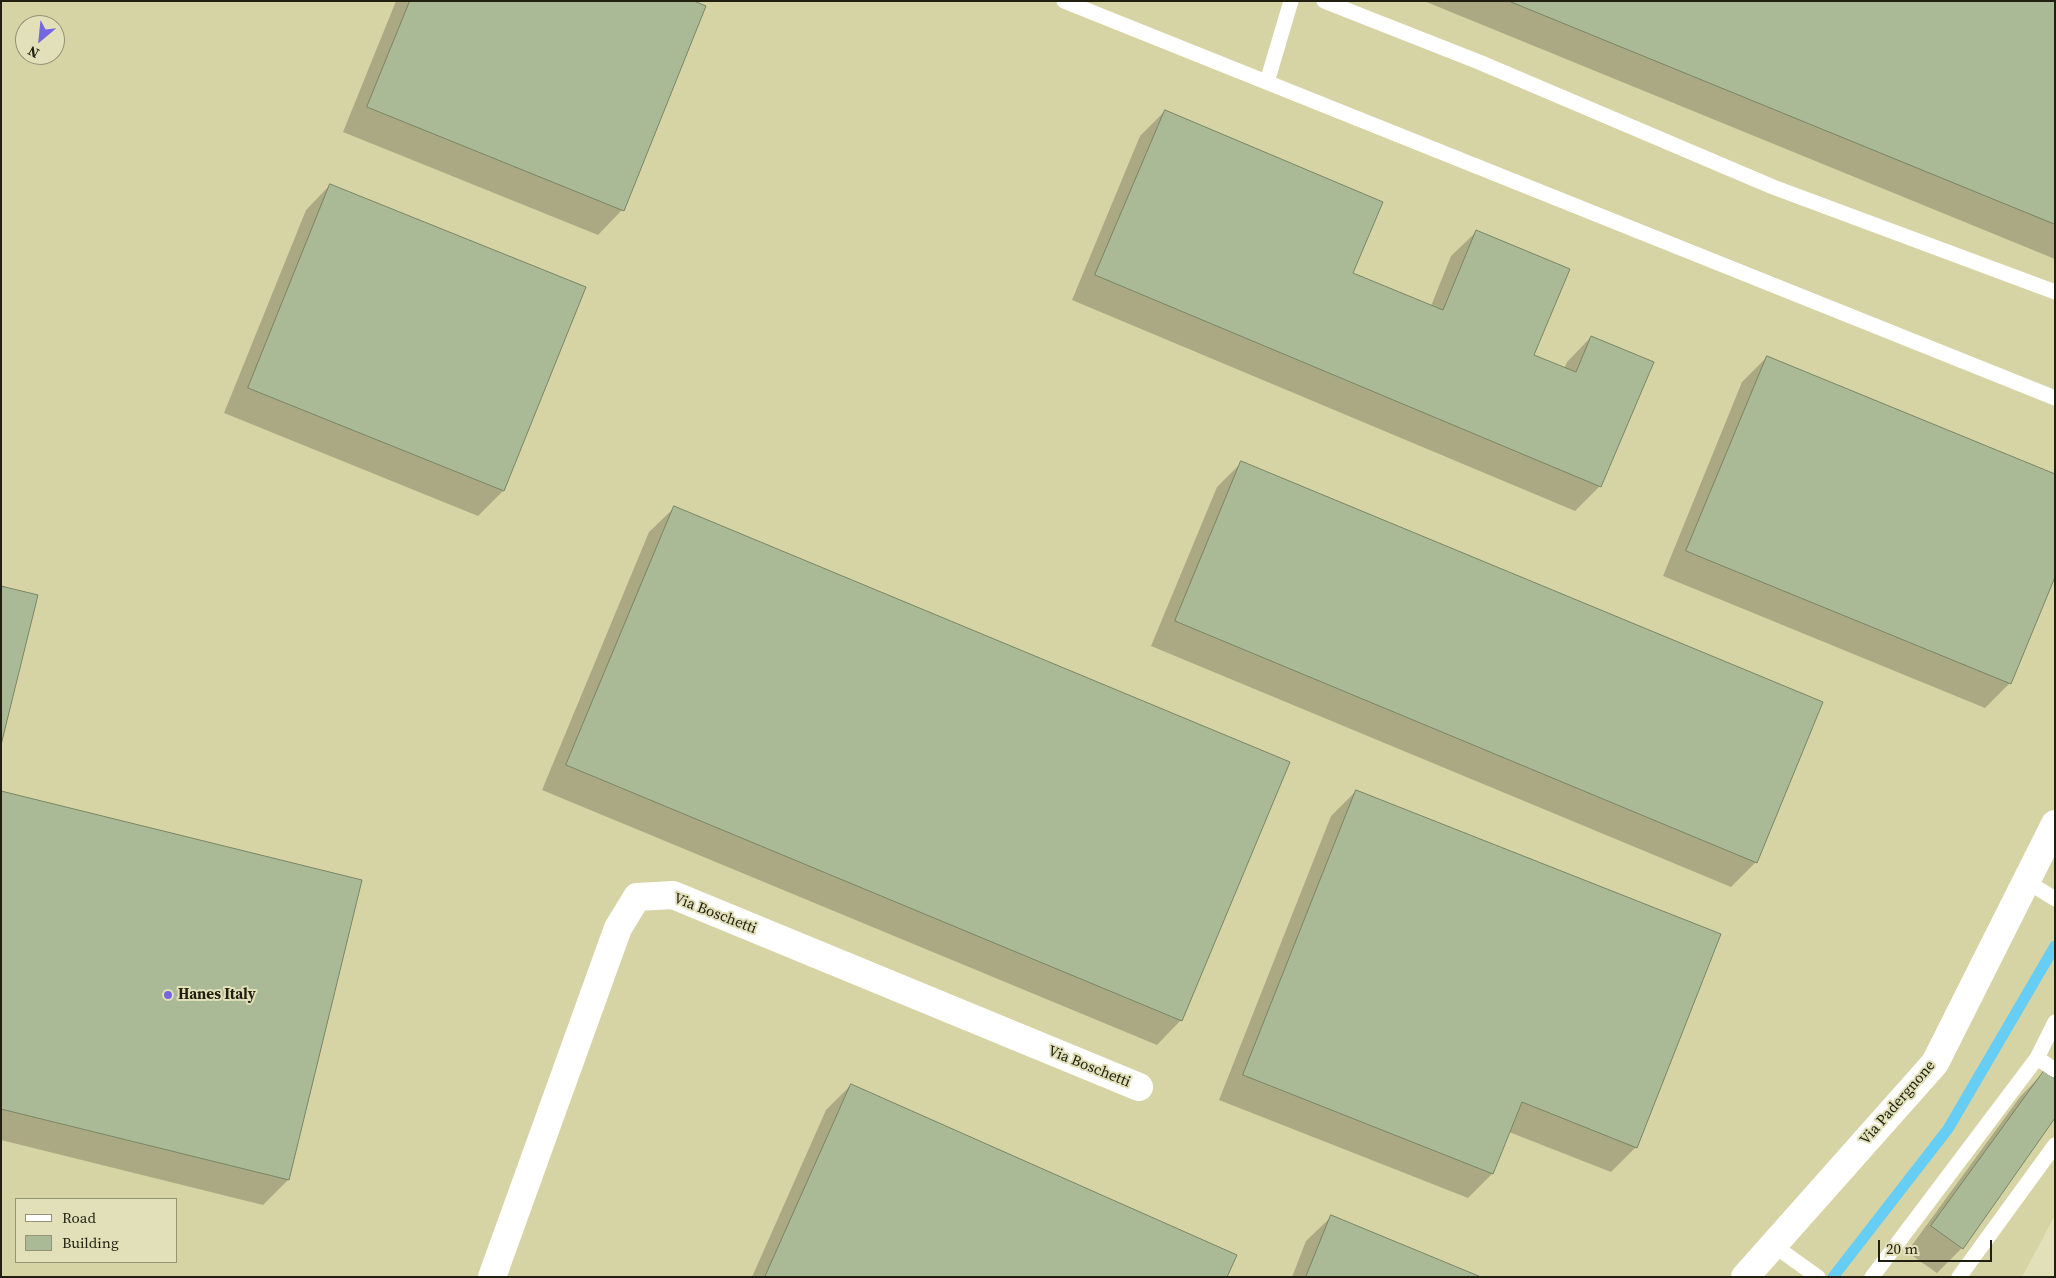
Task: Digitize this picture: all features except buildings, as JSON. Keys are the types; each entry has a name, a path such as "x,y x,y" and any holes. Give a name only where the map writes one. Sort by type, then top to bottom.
{"street":[{"name":"Via Padergnone","path":"1745,1277 1936,1063 2055,824"},
{"name":"Via Boschetti","path":"492,1277 618,928 637,897 673,896 1139,1087"}],"lane":[{"path":"1064,1 2055,398"},
{"path":"1267,82 1291,1"},
{"path":"1324,1 1479,62 1773,187 2055,292"},
{"path":"2026,881 2055,899"},
{"path":"1872,1277 2037,1058 2053,1032"},
{"path":"2037,1058 2055,1070"},
{"path":"1959,1277 2055,1145"},
{"path":"1773,1245 1815,1275"}],"shaded area":[{"path":"1,1 2055,1 2055,1215 2022,1277 1,1277"}],"waterway":[{"path":"1833,1277 1948,1129 2055,946"}],"place":[{"name":"Hanes Italy","path":"168,995"}]}
